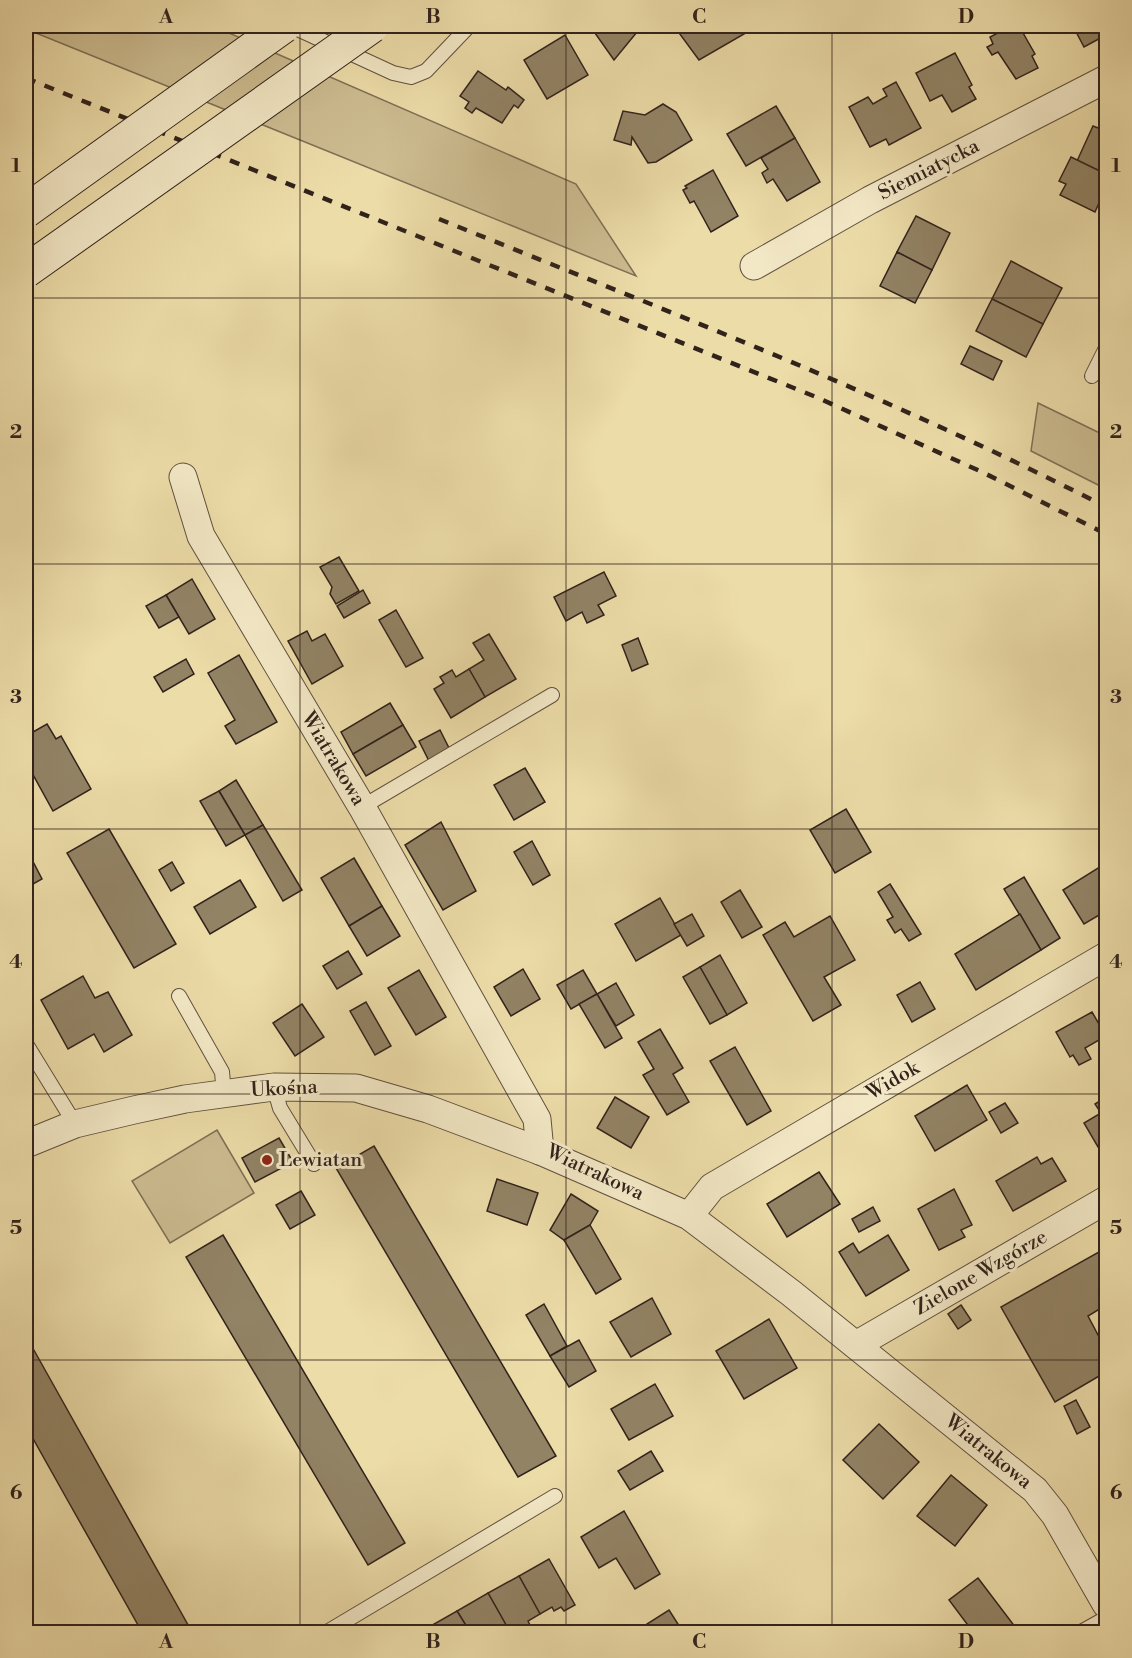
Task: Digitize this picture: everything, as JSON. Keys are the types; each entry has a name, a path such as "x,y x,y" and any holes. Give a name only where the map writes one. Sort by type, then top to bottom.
{"street":[{"path":"26,211 284,26"},
{"path":"26,271 372,26"},
{"name":"Siemiatycka","path":"754,267 870,200 1107,79"},
{"name":"Wiatrakowa","path":"183,477 201,536 363,807 537,1119 540,1151 689,1216 856,1345 1035,1490 1055,1515 1106,1604"},
{"name":"Widok","path":"689,1216 712,1187 1107,956"},
{"name":"Ukośna","path":"26,1144 75,1124 184,1099 274,1087 339,1087 377,1092 540,1151"},
{"name":"Zielone Wzgórze","path":"856,1345 1107,1200"}],"lane":[{"path":"291,26 393,73 411,77 426,71 469,26"},
{"path":"1092,376 1107,348"},
{"path":"363,807 552,695"},
{"path":"179,996 222,1072 224,1094"},
{"path":"26,1044 75,1124"},
{"path":"274,1087 280,1108 314,1164"},
{"path":"327,1632 555,1496"},
{"path":"1081,1632 1106,1604"}],"shaded area":[{"path":"26,26 213,26 576,184 636,276 26,29"},
{"path":"1038,403 1106,436 1106,489 1031,451"},
{"path":"217,1130 254,1193 170,1243 132,1181"}],"building":[{"path":"590,26 632,26 637,32 614,60"},
{"path":"674,26 754,26 756,27 699,60"},
{"path":"1011,26 1019,26 1035,54 1032,56 1038,68 1016,79 998,52 992,55 987,47 993,44 990,37"},
{"path":"1073,26 1106,26 1106,35 1084,47"},
{"path":"565,35 588,75 547,99 524,60"},
{"path":"955,53 972,85 969,87 976,99 952,112 942,95 930,101 916,73"},
{"path":"478,71 506,90 508,87 524,100 518,108 514,105 502,123 476,108 472,113 465,108 469,102 460,96"},
{"path":"896,82 921,128 889,145 886,139 870,147 849,107 868,97 873,104 887,96 883,89"},
{"path":"663,104 676,112 692,140 656,162 648,163 632,137 631,145 614,140 623,111 645,115"},
{"path":"776,106 795,138 746,166 727,134"},
{"path":"1093,126 1106,131 1106,174 1077,161"},
{"path":"795,138 820,182 787,201 773,179 767,183 762,173 768,169 761,158"},
{"path":"1071,157 1106,174 1106,187 1095,212 1060,195 1066,184 1059,181"},
{"path":"713,170 738,216 711,232 694,201 690,203 683,190 687,188 685,186"},
{"path":"916,216 950,233 932,270 897,252"},
{"path":"897,252 932,270 915,303 880,286"},
{"path":"1011,261 1062,288 1043,324 992,299"},
{"path":"992,299 1043,324 1026,357 976,331"},
{"path":"970,346 1002,361 993,380 961,364"},
{"path":"339,557 359,591 336,604 330,594 332,587 320,567"},
{"path":"604,572 616,596 598,605 604,615 587,623 582,612 566,621 554,597"},
{"path":"192,579 215,619 189,634 166,595"},
{"path":"363,590 370,603 344,618 337,606"},
{"path":"166,595 179,617 159,628 146,606"},
{"path":"396,610 423,658 406,667 379,620"},
{"path":"307,631 312,641 325,634 343,666 312,684 288,641"},
{"path":"489,634 516,679 485,697 469,669 484,660 473,643"},
{"path":"638,638 648,664 632,671 622,645"},
{"path":"239,655 277,722 236,744 225,726 235,720 208,673"},
{"path":"186,659 194,674 163,692 154,677"},
{"path":"469,669 485,697 451,718 434,689 444,683 440,677 452,670 456,677"},
{"path":"390,703 403,725 353,754 341,732"},
{"path":"47,724 56,739 61,736 91,789 53,811 26,762 26,736"},
{"path":"403,725 416,747 366,776 353,754"},
{"path":"440,730 450,750 429,761 419,741"},
{"path":"525,768 545,802 514,820 494,785"},
{"path":"236,780 263,825 245,835 219,791"},
{"path":"219,791 245,835 226,846 200,801"},
{"path":"846,809 871,852 835,873 810,830"},
{"path":"441,822 476,891 443,910 405,845"},
{"path":"263,825 302,890 283,901 245,835"},
{"path":"109,829 176,944 134,968 67,853"},
{"path":"532,841 550,875 533,885 514,852"},
{"path":"26,848 42,879 26,888"},
{"path":"354,858 382,906 349,926 321,878"},
{"path":"172,862 184,883 171,891 159,870"},
{"path":"1106,863 1106,911 1084,924 1063,890"},
{"path":"1024,877 1060,938 1041,950 1004,889"},
{"path":"240,880 256,907 210,934 194,907"},
{"path":"890,884 921,934 909,941 901,929 895,933 887,920 893,917 878,892"},
{"path":"740,890 762,927 742,938 721,902"},
{"path":"660,898 681,935 636,961 615,924"},
{"path":"382,906 400,936 367,956 349,926"},
{"path":"692,914 704,936 687,946 674,924"},
{"path":"1020,914 1041,950 976,990 955,954"},
{"path":"830,916 855,960 824,977 841,1005 813,1021 763,935 785,922 794,937"},
{"path":"348,951 362,974 337,989 323,966"},
{"path":"720,955 747,1003 727,1015 700,967"},
{"path":"700,967 727,1015 710,1024 683,977"},
{"path":"523,969 540,999 511,1016 494,987"},
{"path":"419,970 446,1017 416,1035 388,988"},
{"path":"583,970 597,994 571,1009 557,985"},
{"path":"83,976 95,998 108,992 132,1035 104,1052 94,1034 68,1049 41,1000"},
{"path":"920,982 935,1009 912,1022 897,995"},
{"path":"616,983 634,1015 616,1026 597,994"},
{"path":"597,994 622,1038 605,1048 579,1004"},
{"path":"366,1002 391,1046 375,1055 350,1011"},
{"path":"302,1004 324,1037 295,1056 273,1023"},
{"path":"1092,1012 1106,1036 1085,1048 1091,1059 1079,1065 1073,1055 1070,1057 1056,1032"},
{"path":"660,1029 683,1068 673,1074 689,1102 667,1115 643,1075 654,1069 638,1042"},
{"path":"735,1047 771,1111 747,1125 710,1061"},
{"path":"967,1085 987,1120 935,1151 915,1116"},
{"path":"615,1097 649,1117 631,1148 597,1128"},
{"path":"1106,1097 1106,1142 1098,1147 1084,1123 1101,1113 1095,1104"},
{"path":"1005,1103 1018,1123 1001,1133 989,1112"},
{"name":"Lewiatan","path":"279,1138 293,1162 255,1182 242,1158"},
{"path":"374,1146 556,1456 518,1477 336,1168"},
{"path":"1037,1157 1041,1164 1052,1158 1066,1181 1013,1211 996,1181"},
{"path":"819,1172 840,1204 787,1237 767,1204"},
{"path":"497,1179 538,1193 527,1225 487,1211"},
{"path":"954,1189 972,1225 961,1230 965,1237 939,1250 918,1209"},
{"path":"301,1191 315,1215 290,1229 276,1205"},
{"path":"571,1194 598,1211 590,1225 564,1240 550,1230"},
{"path":"873,1207 880,1221 859,1232 852,1219"},
{"path":"590,1225 621,1279 596,1294 564,1240"},
{"path":"223,1235 405,1543 368,1565 186,1257"},
{"path":"888,1235 909,1270 866,1296 839,1252 853,1243 859,1253"},
{"path":"1106,1248 1106,1305 1088,1316 1106,1350 1106,1372 1055,1402 1001,1307"},
{"path":"652,1298 671,1334 631,1357 610,1322"},
{"path":"544,1304 567,1346 550,1356 526,1315"},
{"path":"961,1305 971,1320 958,1329 948,1314"},
{"path":"769,1319 797,1368 744,1399 716,1351"},
{"path":"26,1336 192,1632 142,1632 68,1501 26,1426"},
{"path":"579,1340 596,1371 569,1387 550,1356"},
{"path":"655,1384 673,1416 629,1440 611,1409"},
{"path":"1076,1400 1090,1427 1077,1434 1064,1406"},
{"path":"879,1424 919,1462 883,1499 843,1460"},
{"path":"651,1451 663,1471 630,1490 618,1471"},
{"path":"951,1475 987,1505 955,1546 917,1516"},
{"path":"624,1511 660,1574 635,1589 616,1558 599,1568 581,1537"},
{"path":"549,1559 575,1605 564,1611 561,1607 554,1611 552,1607 540,1614 519,1576"},
{"path":"519,1576 540,1614 528,1621 530,1625 522,1628 525,1632 510,1632 488,1593"},
{"path":"978,1578 1019,1632 973,1632 949,1600"},
{"path":"488,1593 510,1632 470,1632 457,1611"},
{"path":"669,1610 683,1632 652,1632 647,1624"},
{"path":"457,1611 470,1632 429,1632 427,1628"}],"railway":[{"path":"26,78 816,397 982,472 1106,534"},
{"path":"439,219 859,391 1025,466 1106,507"}],"place":[{"name":"Lewiatan","path":"267,1160"}]}
